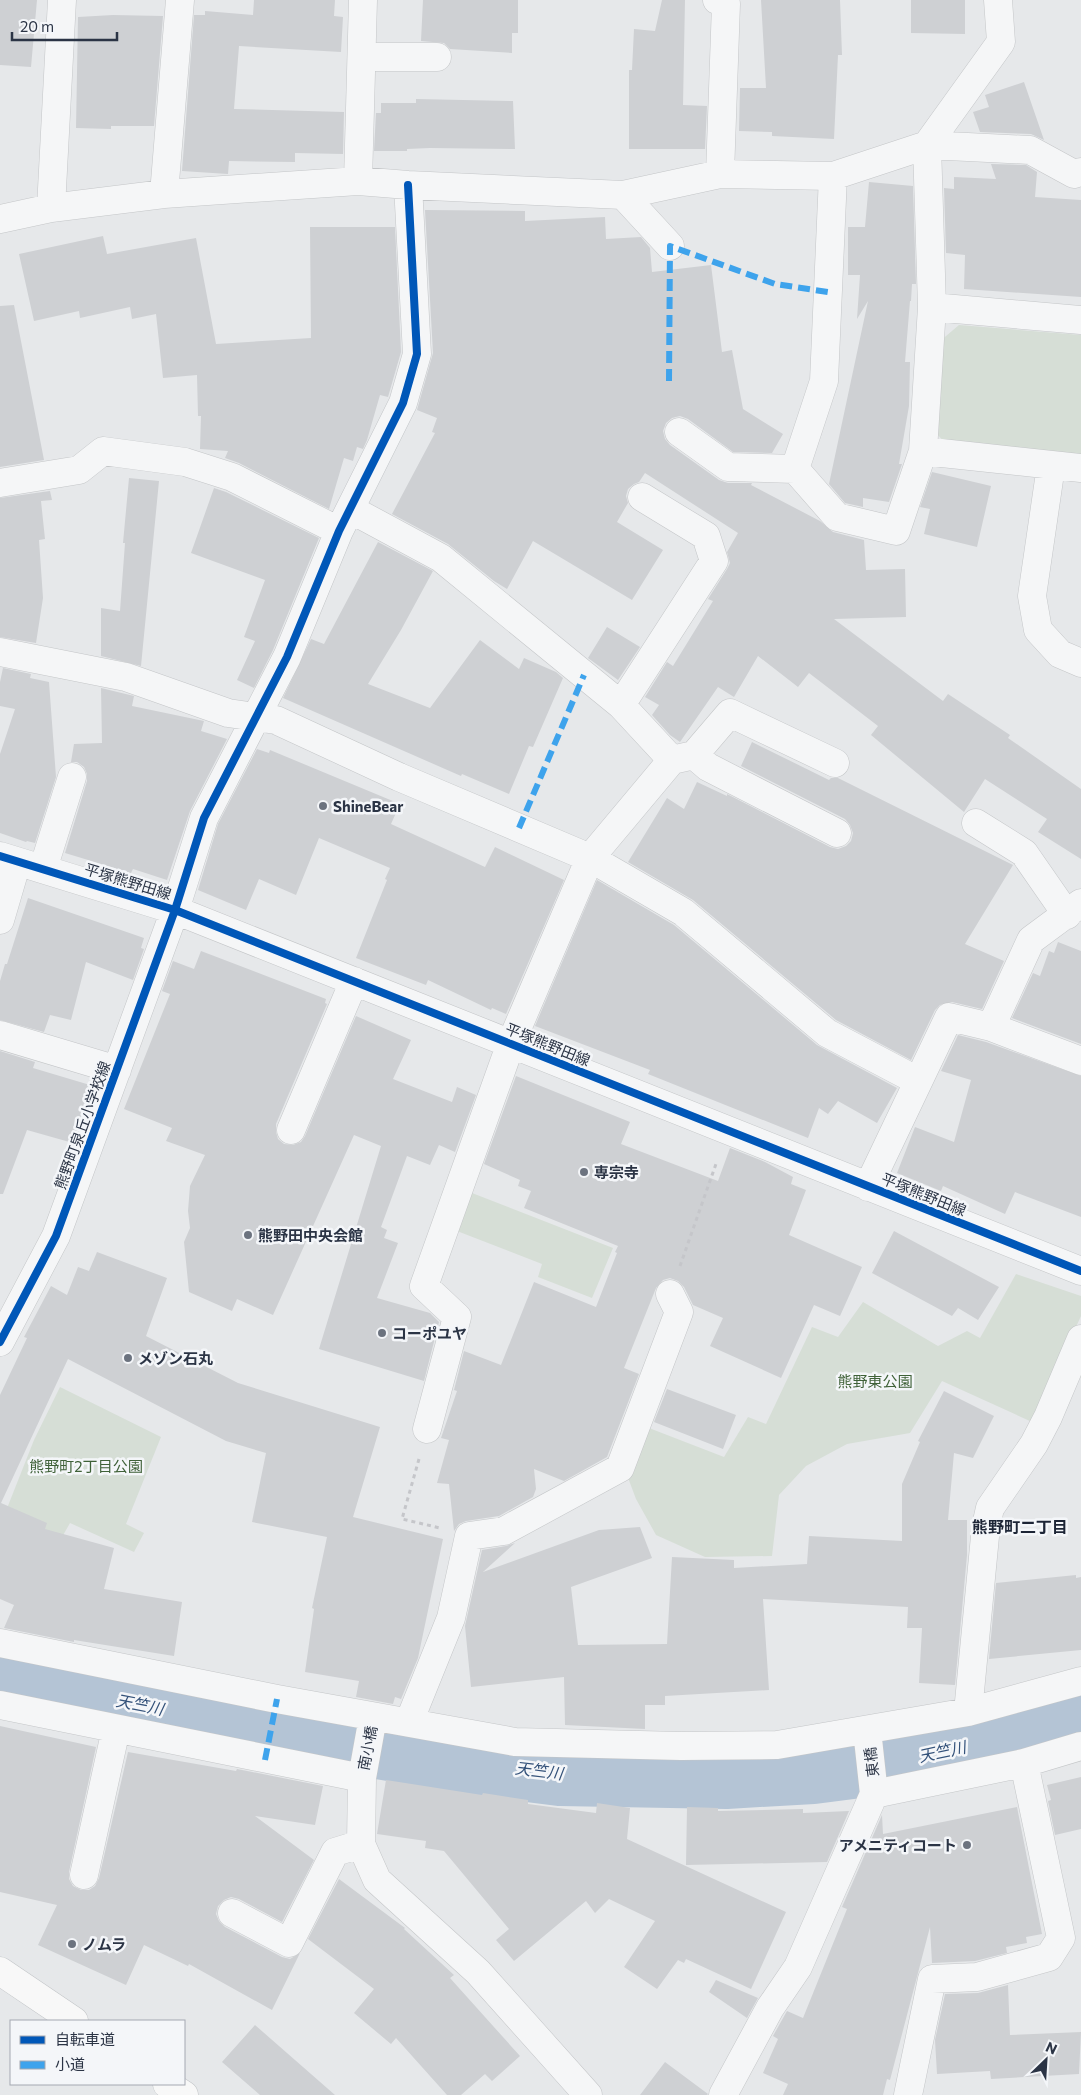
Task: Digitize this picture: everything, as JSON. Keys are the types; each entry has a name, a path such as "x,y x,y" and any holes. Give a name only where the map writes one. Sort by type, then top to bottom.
{"main road":[{"path":"0,1972 72,2020"},
{"path":"169,2085 184,2095"}],"street":[{"path":"51,208 62,0"},
{"path":"164,194 180,0"},
{"path":"358,181 364,0"},
{"path":"717,0 726,4 720,174"},
{"path":"680,432 728,468 794,469 837,517 896,531 923,451 932,307 927,145 1001,42 998,0"},
{"path":"362,58 437,57"},
{"path":"0,219 51,208 164,194 358,181 408,186 623,195 720,174 833,176 927,145 1030,150 1074,174 1081,172"},
{"path":"794,469 824,381 833,176"},
{"name":"熊野町泉丘小学校線","path":"0,1342 56,1236 175,910 204,818 287,657 345,520 403,403 417,354 408,186"},
{"path":"623,195 670,246"},
{"path":"932,307 1081,320"},
{"path":"0,483 79,470 103,451 185,462 232,477 441,558 622,705 683,758 708,767 837,833"},
{"path":"923,451 1081,468"},
{"path":"1051,466 1032,596 1038,630 1060,654 1081,663"},
{"path":"622,705 714,561 706,536 642,496"},
{"path":"0,652 126,677 228,713 276,720 399,777 590,858 682,912 827,1033 918,1081"},
{"path":"427,1429 456,1317 424,1286 512,1043 590,858 683,758 730,714 836,764"},
{"path":"43,869 72,777"},
{"path":"976,823 1024,853 1074,909 1031,940 991,1026"},
{"path":"0,920 8,859"},
{"name":"平塚熊野田線","path":"8,859 175,910 512,1043 728,1132 1081,1271"},
{"path":"291,1130 354,981"},
{"path":"868,1186 950,1017 991,1026 1081,1061"},
{"path":"0,1035 117,1070"},
{"path":"409,1722 451,1618 469,1536 504,1531 620,1468 679,1312 670,1294"},
{"path":"968,1712 986,1526 990,1508 1034,1444 1048,1417 1081,1339"},
{"path":"0,1643 185,1682 515,1742 682,1746 777,1745 968,1712 1081,1681"},
{"path":"0,1706 362,1778"},
{"name":"南小橋","path":"362,1844 362,1778 373,1717"},
{"path":"84,1876 116,1729"},
{"name":"東橋","path":"867,1730 874,1794"},
{"path":"723,2095 770,2008 798,1967 874,1794 1024,1763 1081,1746"},
{"path":"908,2095 932,1979 977,1977 1050,1957 1061,1938 1024,1763"},
{"path":"232,1913 289,1943 335,1852 362,1844 377,1880 478,1972 588,2095"}],"path":[{"path":"670,1294 728,1132"},
{"path":"427,1429 402,1519 469,1536"}],"green space":[{"path":"959,325 1081,335 1081,455 947,445 937,434 939,342"},
{"path":"472,1193 613,1248 592,1298 538,1277 542,1264 457,1231"},
{"name":"熊野東公園","path":"1016,1274 1081,1296 1081,1316 1032,1422 942,1381 910,1433 847,1444 806,1466 779,1495 772,1556 705,1557 656,1535 636,1499 627,1475 649,1428 724,1457 748,1417 766,1424 812,1327 838,1337 863,1302 938,1346 967,1331 980,1338"},
{"name":"熊野町2丁目公園","path":"60,1387 161,1437 126,1524 144,1533 134,1552 70,1523 49,1560 0,1526 34,1440"}],"building":[{"path":"0,0 37,0 31,67 0,65"},
{"path":"254,0 335,0 334,16 343,17 341,52 239,46 234,109 344,112 343,154 295,153 295,162 229,161 228,174 182,171 194,15 205,15 205,11 253,15"},
{"path":"423,0 518,0 518,33 512,33 512,53 450,49 444,43 421,41"},
{"path":"662,0 685,0 683,105 707,106 705,149 629,149 629,70 632,70 634,29 655,31"},
{"path":"761,0 840,0 842,55 838,55 834,139 772,136 772,132 739,131 740,88 766,88"},
{"path":"911,0 965,0 965,34 911,33"},
{"path":"113,15 163,16 154,126 111,126 111,129 76,128 78,17"},
{"path":"1024,82 1044,140 1031,134 980,132 973,112 989,107 985,95"},
{"path":"416,99 513,101 515,149 430,148 407,149 407,151 374,151 376,113 381,113 381,103 416,103"},
{"path":"991,164 1026,165 1037,172 1035,197 1081,200 1081,297 964,289 965,255 946,253 944,188 954,189 954,177 996,179"},
{"path":"869,182 913,186 916,284 912,284 905,362 910,362 909,406 899,464 902,464 889,502 863,498 863,507 845,503 829,484 868,301 857,319 860,275 848,275 848,227 865,227"},
{"path":"425,210 525,211 525,221 605,217 606,239 641,237 650,248 652,272 711,265 722,352 732,350 743,409 783,434 772,453 733,452 688,419 680,416 672,418 666,423 663,431 665,439 670,445 719,480 728,483 752,483 751,485 820,521 833,532 864,540 866,570 905,569 906,617 834,619 943,701 948,694 1010,735 1008,738 1081,789 1081,859 1038,832 1047,819 985,779 964,812 871,735 878,726 809,673 798,687 758,656 734,697 718,687 680,742 670,735 652,715 659,705 645,697 667,662 673,666 713,601 708,599 730,563 727,552 738,533 645,473 639,482 628,489 626,496 628,503 617,522 663,550 632,600 533,541 507,589 494,581 448,544 392,514 435,433 432,432 437,418 417,410 433,353"},
{"path":"310,227 395,227 401,352 388,397 380,395 363,449 357,447 353,461 344,458 329,509 239,463 225,458 228,451 200,449 201,416 198,416 197,375 163,378 156,314 132,319 130,307 80,318 79,311 34,321 19,254 103,236 107,254 196,238 216,344 311,338"},
{"path":"14,305 44,460 0,467 0,306"},
{"path":"932,472 991,486 977,547 924,534 930,509 920,507"},
{"path":"129,478 159,481 141,666 101,656 101,608 120,611 125,543 123,543"},
{"path":"214,488 226,492 319,538 273,650 254,688 237,680 255,641 244,637 265,580 191,553"},
{"path":"50,491 52,500 41,501 45,539 39,540 43,598 36,643 0,637 0,498"},
{"path":"378,542 433,571 401,630 368,684 430,708 480,640 519,669 524,658 556,672 563,678 533,747 529,746 509,794 462,774 461,776 283,698 311,639 324,644"},
{"path":"607,627 640,647 618,680 588,658"},
{"path":"3,668 31,674 30,678 49,682 56,777 35,843 26,842 0,833 0,754 15,709 0,706 0,682"},
{"path":"101,688 134,696 132,706 204,721 201,731 227,739 190,811 167,880 133,869 131,873 65,853 87,781 84,767 77,762 71,762 74,744 102,743"},
{"path":"752,742 829,780 831,778 838,778 1013,865 965,944 1004,961 982,1009 952,1002 940,1005 935,1010 911,1060 836,1020 693,900 628,862 667,798 684,809 697,782 727,796 727,794 830,847 838,849 846,846 851,841 853,833 845,819 741,766"},
{"path":"257,749 269,753 270,750 400,804 391,824 485,867 495,847 564,880 506,1014 492,1008 491,1010 428,980 426,985 356,958 390,868 319,838 296,895 259,879 246,910 198,890 218,824"},
{"path":"597,880 674,925 817,1045 897,1088 877,1123 838,1101 828,1114 819,1108 808,1138 648,1074 650,1070 535,1026"},
{"path":"28,898 144,938 141,948 144,949 133,980 86,962 71,1020 50,1015 44,1032 0,1020 0,981"},
{"path":"1058,942 1081,951 1081,1044 1012,1018 1033,973 1040,976 1049,951 1054,953"},
{"path":"201,951 326,999 325,1003 327,1004 276,1124 278,1139 284,1144 293,1145 301,1142 305,1136 356,1016 411,1040 393,1079 452,1102 457,1087 476,1095 455,1152 439,1145 430,1165 407,1156 381,1227 387,1230 384,1238 398,1243 377,1298 430,1313 439,1322 424,1381 319,1349 381,1146 354,1135 273,1315 237,1299 232,1311 189,1292 184,1242 190,1228 188,1211 190,1186 205,1155 166,1141 172,1128 124,1109 170,994 162,991 173,961 194,969"},
{"path":"958,1035 986,1042 1081,1076 1081,1217 1015,1192 1005,1214 943,1186 941,1191 897,1173 915,1127 954,1142 971,1080 941,1071"},
{"path":"0,1051 35,1062 33,1068 90,1085 73,1143 27,1130 3,1194 0,1194"},
{"path":"516,1076 630,1122 621,1144 718,1181 730,1148 765,1162 793,1177 791,1184 806,1190 789,1235 862,1267 840,1316 814,1305 781,1378 710,1346 723,1318 693,1305 684,1287 678,1281 670,1278 663,1280 656,1288 624,1368 639,1374 607,1457 564,1481 534,1469 536,1489 533,1497 499,1516 466,1521 459,1524 454,1531 449,1484 437,1483 449,1440 441,1438 457,1391 454,1390 464,1351 501,1365 534,1282 596,1307 618,1246 524,1208 531,1191 518,1186 520,1180 484,1164"},
{"path":"894,1231 999,1287 978,1320 958,1308 952,1316 872,1273"},
{"path":"97,1252 167,1278 146,1336 238,1383 380,1427 353,1517 443,1539 418,1658 401,1699 395,1697 393,1704 356,1697 359,1681 305,1672 314,1609 312,1608 327,1537 252,1522 266,1453 226,1441 68,1359 1,1503 47,1523 45,1529 114,1548 104,1589 182,1602 174,1656 74,1640 74,1642 4,1628 14,1605 0,1599 0,1395 27,1338 24,1337 51,1286 67,1295 78,1267 89,1271"},
{"path":"667,1389 736,1415 723,1449 654,1422"},
{"path":"944,1391 994,1416 973,1458 954,1453 948,1520 967,1520 967,1555 955,1685 919,1683 922,1628 907,1628 908,1607 763,1599 769,1690 665,1696 665,1705 645,1705 645,1729 565,1725 564,1677 471,1687 465,1626 482,1550 515,1543 483,1572 599,1530 640,1527 652,1558 571,1587 578,1645 667,1644 672,1557 734,1560 734,1568 807,1564 809,1536 902,1541 902,1484 920,1442 918,1441"},
{"path":"1076,1575 1076,1578 1081,1577 1081,1650 989,1659 996,1583"},
{"path":"0,1726 96,1747 69,1872 69,1879 73,1886 81,1890 89,1890 95,1886 99,1878 128,1752 236,1771 237,1769 323,1786 315,1825 255,1816 314,1860 282,1922 239,1899 231,1897 224,1900 218,1906 216,1914 219,1921 225,1927 282,1957 290,1959 300,1953 272,2010 189,1964 188,1966 144,1945 126,1985 38,1945 57,1905 0,1892"},
{"path":"1081,1777 1081,1829 1055,1835 1048,1801 1051,1800 1047,1785"},
{"path":"386,1780 528,1800 528,1804 596,1813 597,1803 630,1808 627,1839 786,1912 751,1989 686,1959 684,1963 678,1960 657,1989 624,1967 655,1921 609,1899 595,1913 586,1901 514,1961 496,1940 509,1929 444,1851 425,1848 426,1841 377,1834"},
{"path":"687,1807 718,1808 718,1811 803,1809 803,1813 849,1811 827,1862 686,1865"},
{"path":"1017,1807 1042,1934 1026,1937 1027,1943 1006,1947 1007,1953 975,1961 932,1963 930,1927 890,2080 887,2079 883,2095 783,2095 788,2084 763,2073 778,2039 773,2036 787,2011 803,2018 847,1909 842,1907 882,1815 883,1834"},
{"path":"339,1879 405,1928 454,1975 450,1978 520,2056 492,2081 485,2074 461,2095 447,2095 396,2038 391,2044 354,2013 374,1989 308,1939"},
{"path":"716,1980 758,1998 747,2018 709,1992"},
{"path":"1008,1985 1010,2035 1081,2032 1079,2074 991,2079 990,2071 937,2074 935,2040 945,1994 978,1993"},
{"path":"255,2025 335,2095 260,2095 222,2062"},
{"path":"665,2062 708,2094 640,2095"}],"waterway":[{"name":"天竺川","path":"0,1675 262,1728 481,1764 560,1774 726,1777 813,1772 883,1763 1025,1733 1081,1718"}],"marked path":[{"path":"669,381 670,246 775,284 828,292"},
{"path":"519,828 584,675"},
{"path":"265,1760 277,1699"}],"cycle path":[{"path":"0,1342 56,1236 175,910 204,818 287,657 339,531 403,403 417,354 408,185"},
{"path":"0,856 175,910 1081,1271"}],"place":[{"name":"ShineBear","path":"323,806"},
{"name":"専宗寺","path":"584,1172"},
{"name":"熊野田中央会館","path":"248,1235"},
{"name":"コーポユヤ","path":"382,1333"},
{"name":"メゾン石丸","path":"128,1358"},
{"name":"アメニティコート","path":"967,1845"},
{"name":"ノムラ","path":"72,1944"}],"district":[{"name":"熊野町二丁目","path":"1020,1526"}]}
